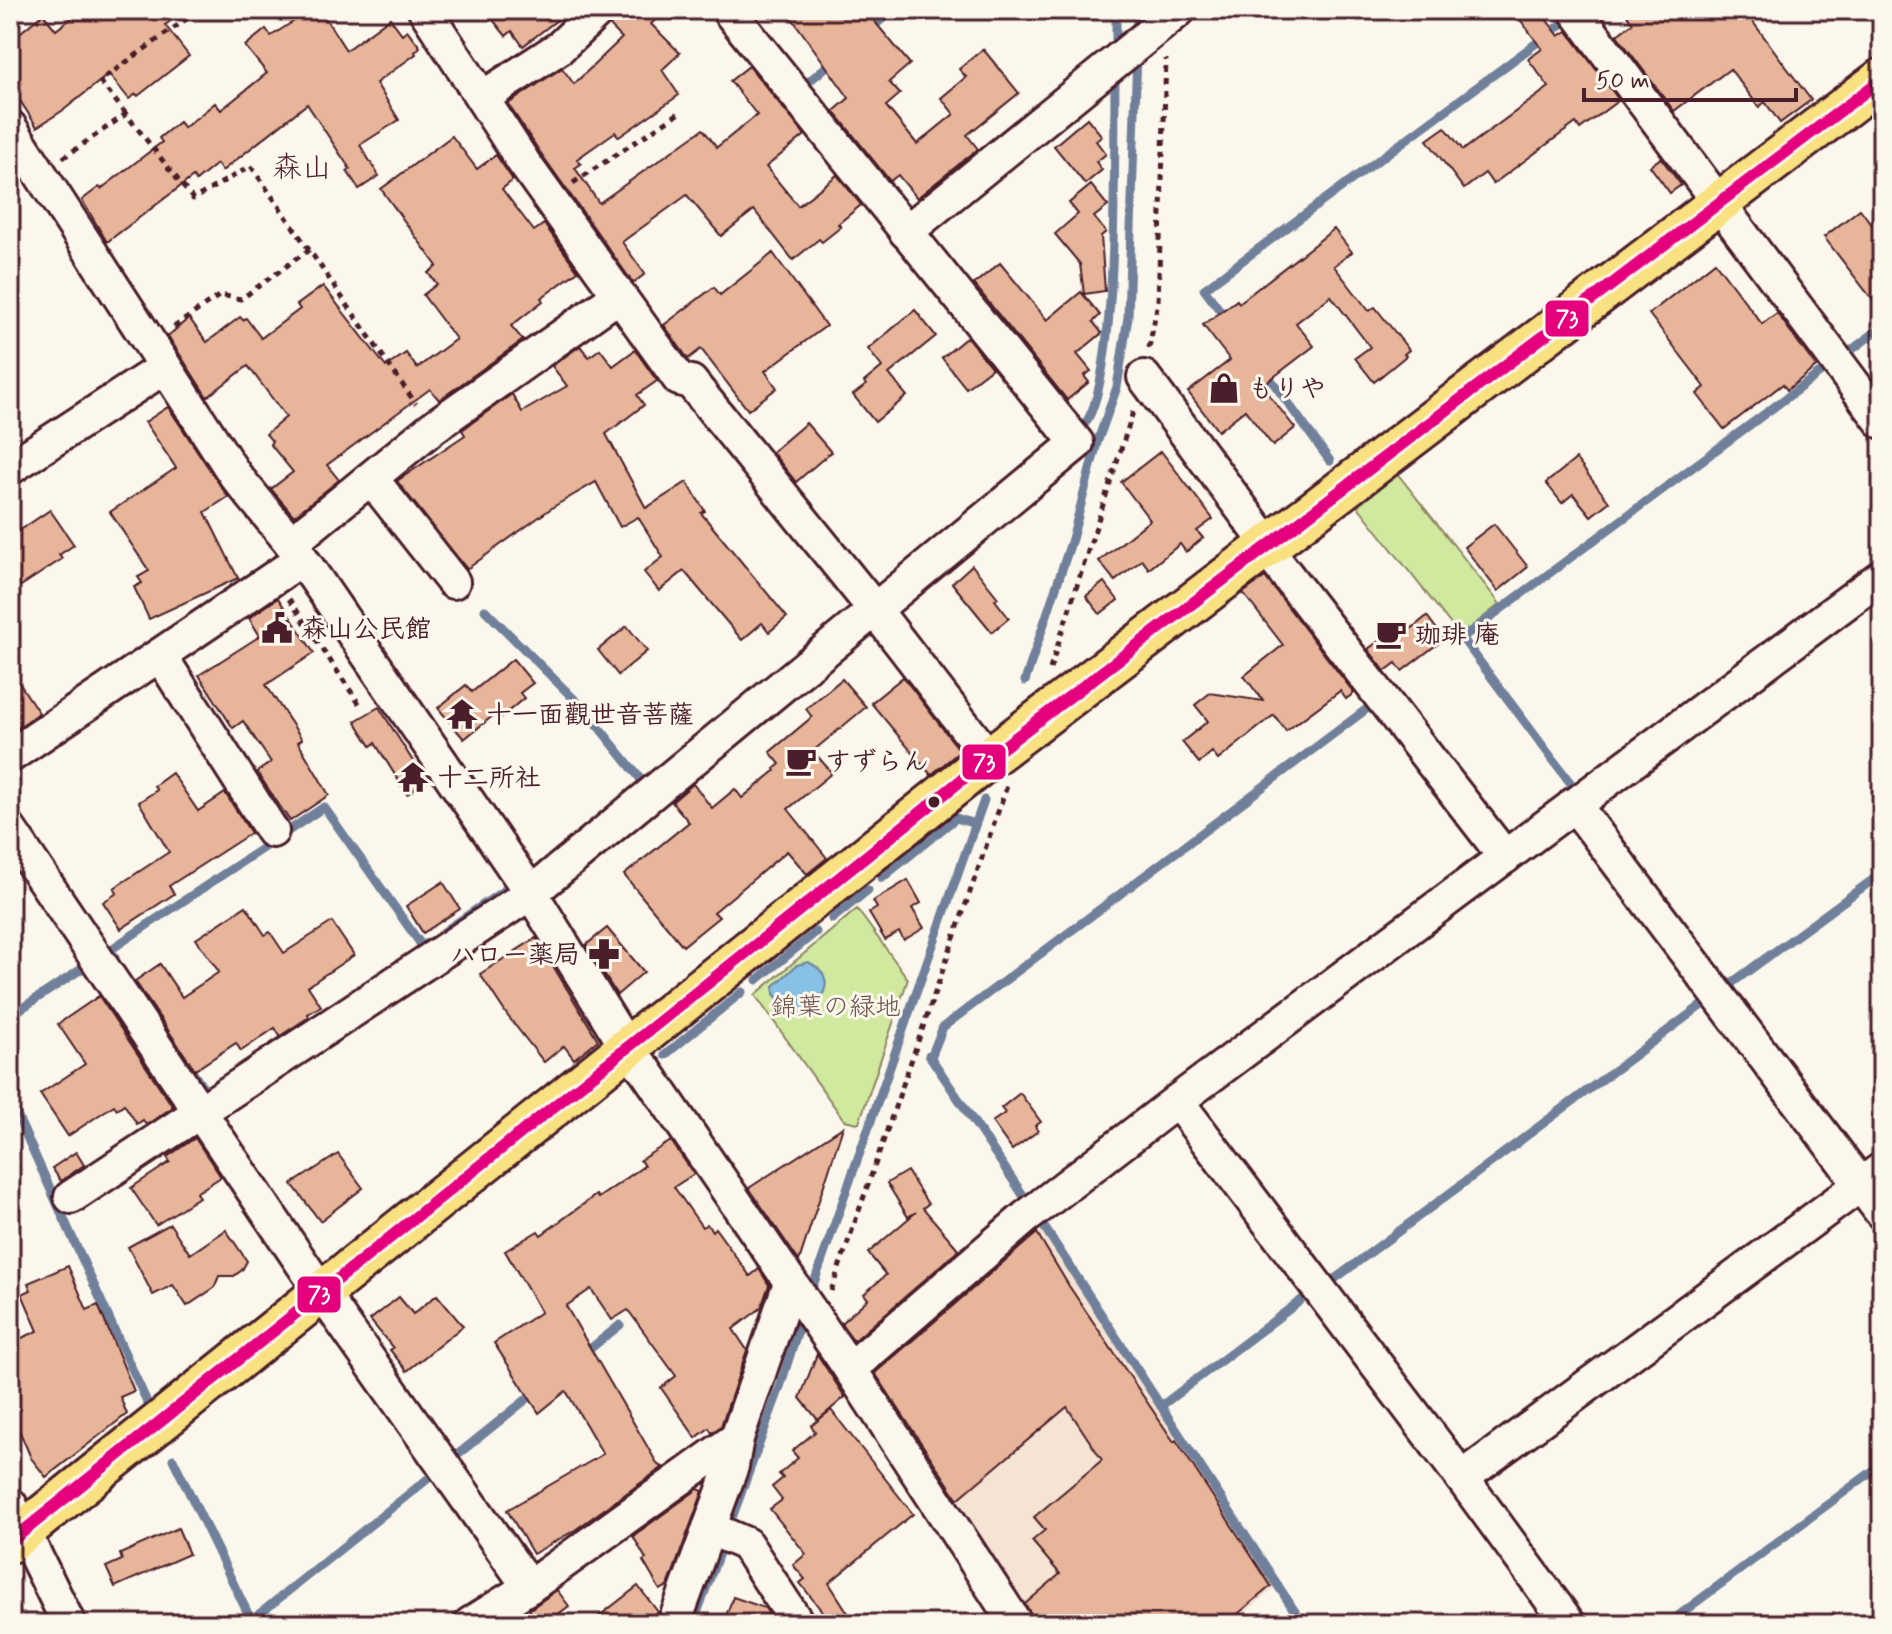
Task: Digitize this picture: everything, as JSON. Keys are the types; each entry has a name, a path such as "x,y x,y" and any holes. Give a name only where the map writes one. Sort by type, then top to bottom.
{"main road":[{"path":"14,1526 322,1293 989,758 1882,79"}],"street":[{"path":"425,10 617,297 679,379 691,382 875,610 989,758"},
{"path":"482,98 559,48 599,10"},
{"path":"71,1197 531,893 1077,443 728,10"},
{"path":"1575,10 1882,422"},
{"path":"906,232 1169,17"},
{"path":"10,127 235,475 297,551 531,893 627,1048 646,1071 850,1369 1016,1624"},
{"path":"10,756 274,578 371,478 432,428 617,297"},
{"path":"10,468 158,355"},
{"path":"1144,377 1266,546 1505,857"},
{"path":"371,478 453,582"},
{"path":"850,1369 1026,1217 1882,576"},
{"path":"160,655 272,831"},
{"path":"1574,804 1872,1177 1882,1213"},
{"path":"10,830 322,1293 529,1587"},
{"path":"1177,1101 1569,1624"},
{"path":"1462,1478 1872,1177"},
{"path":"674,1624 723,1534 737,1438 792,1287"},
{"path":"470,1624 529,1587 737,1438"},
{"path":"14,1526 69,1624"},
{"path":"723,1534 798,1624"}],"path":[{"path":"199,10 100,81 193,199 251,166 432,428"},
{"path":"549,199 682,111"},
{"path":"40,174 126,114"},
{"path":"158,355 220,295 241,299 310,249"},
{"path":"274,578 362,708"},
{"path":"818,1323 1027,729"}],"shaded area":[{"path":"1037,1221 1275,1588 1232,1624 1030,1624 865,1370"}],"green space":[{"path":"1393,468 1500,604 1460,636 1353,500"},
{"name":"錦葉の緑地","path":"857,909 908,979 859,1123 844,1120 755,995"}],"water":[{"path":"808,962 820,970 825,978 825,987 816,1004 792,1012 774,994 774,986 797,965"}],"building":[{"path":"82,10 186,10 165,25 189,56 138,96 136,94 129,99 109,74 37,127 10,85 10,41 43,14 56,30"},
{"path":"311,10 320,10 346,50 390,18 402,34 407,30 420,47 416,54 376,83 399,120 360,145 379,176 359,189 347,171 350,169 307,104 222,171 217,164 196,181 193,177 107,242 82,200 162,142 159,138 179,122 184,128 215,103 221,110 267,73 245,46 266,29 271,36"},
{"path":"485,10 570,10 523,46 512,31 506,36"},
{"path":"617,10 666,10 651,24 680,53 662,70 679,95 619,137 615,132 577,159 581,164 575,168 599,203 703,129 717,147 757,115 730,81 749,66 805,135 766,167 798,206 837,175 861,205 838,224 841,227 822,242 819,239 793,260 754,210 721,236 687,195 622,242 645,274 633,283 508,104 562,68 574,84 622,38 610,26 617,16"},
{"path":"786,10 865,10 910,64 889,82 900,94 886,106 917,144 954,114 941,98 966,77 959,69 983,49 1019,93 967,135 978,149 917,198 898,175 890,181 834,111 849,98"},
{"path":"1513,10 1539,10 1559,36 1567,31 1619,100 1580,129 1576,123 1493,184 1485,173 1464,189 1427,140 1445,127 1463,150 1549,87 1528,59 1542,49"},
{"path":"1623,10 1744,10 1811,100 1780,123 1765,102 1759,107 1730,69 1674,111 1617,35 1633,23"},
{"path":"1087,118 1102,136 1096,141 1106,154 1096,162 1102,170 1085,184 1054,146"},
{"path":"452,136 477,169 496,155 513,180 502,189 534,231 544,224 578,271 541,298 543,301 511,326 523,340 439,400 430,389 327,465 339,480 294,516 271,489 293,472 270,444 272,441 266,434 286,417 248,366 207,397 168,336 189,318 207,342 240,317 243,320 246,318 261,338 300,309 297,305 323,286 386,367 406,353 417,368 456,339 423,295 437,284 428,273 437,266 381,189"},
{"path":"1661,158 1681,185 1670,193 1650,166"},
{"path":"1091,185 1108,206 1094,217 1106,232 1101,236 1105,291 1084,294 1080,264 1055,234 1078,214 1069,203"},
{"path":"1860,209 1882,238 1882,312 1824,237"},
{"path":"1334,229 1352,252 1334,266 1369,311 1375,307 1409,350 1404,354 1406,356 1374,382 1355,358 1370,347 1331,296 1296,323 1314,346 1262,386 1295,428 1273,446 1245,410 1218,431 1188,392 1230,360 1203,325 1237,300 1239,303"},
{"path":"773,253 826,326 765,371 777,388 748,410 701,349 688,359 664,325 714,287 720,295"},
{"path":"1715,262 1762,324 1777,313 1816,367 1787,390 1783,384 1724,429 1697,394 1705,387 1649,314"},
{"path":"1000,263 1047,320 1081,292 1100,315 1093,322 1102,333 1077,354 1091,371 1084,376 1089,382 1067,400 974,284"},
{"path":"915,310 936,336 889,374 907,396 875,422 853,395 882,367 868,349"},
{"path":"967,337 992,368 966,388 942,358"},
{"path":"580,346 589,357 600,349 613,366 635,350 657,381 637,395 644,405 606,434 646,508 687,482 705,511 701,513 787,617 769,632 762,623 742,640 684,571 659,591 644,572 663,557 638,517 620,527 596,482 553,507 467,569 397,481 465,435 462,430 512,394 522,412 567,386 552,366"},
{"path":"168,407 228,497 205,512 238,578 149,619 134,587 142,583 138,577 149,571 110,512 176,468 145,422"},
{"path":"806,423 831,452 796,482 772,452"},
{"path":"1161,451 1213,519 1197,531 1203,538 1186,552 1180,544 1149,569 1142,560 1115,581 1099,561 1150,520 1121,482"},
{"path":"1576,459 1609,502 1591,516 1573,494 1562,503 1546,483"},
{"path":"50,510 74,545 59,555 62,559 21,586 18,582 10,587 10,537"},
{"path":"1494,524 1528,567 1498,591 1464,547"},
{"path":"972,565 998,598 995,600 1009,618 992,632 952,583"},
{"path":"1265,577 1354,693 1346,699 1340,691 1286,731 1274,715 1218,760 1212,752 1199,763 1182,742 1208,721 1195,705 1210,693 1263,701 1244,676 1283,645 1243,593"},
{"path":"1104,582 1118,600 1100,614 1086,596"},
{"path":"278,598 314,653 266,685 302,739 298,742 329,795 290,821 257,772 271,762 243,721 233,728 199,675 260,636 249,618"},
{"path":"1427,616 1444,639 1402,671 1396,663 1385,671 1368,649 1405,622 1411,629"},
{"path":"627,626 647,651 618,675 598,650"},
{"path":"513,659 533,683 520,693 524,698 498,720 494,715 464,739 438,708 466,685 472,692"},
{"path":"10,669 39,713 10,733"},
{"path":"903,677 960,751 931,775 871,703"},
{"path":"842,679 866,707 813,751 832,773 788,809 827,858 807,874 787,851 714,912 719,917 683,946 624,875 689,822 672,802 693,784 712,808 735,789 742,798 775,771 780,764 770,752 812,717 806,709"},
{"path":"379,707 426,782 407,794 375,743 371,746 355,721"},
{"path":"172,773 198,811 225,793 251,833 169,886 174,894 121,929 103,902 117,893 114,888 169,852 139,802 157,790 154,786"},
{"path":"908,880 921,903 912,908 924,928 904,940 899,932 885,940 869,913 877,908 873,901"},
{"path":"443,882 460,909 423,933 406,906"},
{"path":"246,906 265,935 270,932 284,953 332,922 354,955 308,986 321,1006 308,1014 309,1017 280,1036 275,1028 241,1051 236,1043 195,1070 135,981 160,964 182,997 219,972 196,939"},
{"path":"607,928 644,972 617,995 586,945"},
{"path":"536,938 598,1040 574,1059 564,1046 544,1062 480,974"},
{"path":"99,996 173,1107 146,1125 143,1120 137,1124 124,1104 117,1109 114,1105 68,1136 40,1094 85,1064 58,1024"},
{"path":"1020,1093 1041,1122 1035,1126 1038,1131 1012,1150 992,1122 1005,1113 1001,1108"},
{"path":"843,1127 799,1261 749,1188"},
{"path":"195,1138 221,1177 196,1193 199,1197 156,1225 131,1188 170,1162 167,1157"},
{"path":"671,1141 694,1174 674,1187 702,1227 707,1224 712,1231 715,1228 750,1276 759,1269 769,1285 761,1308 733,1329 747,1350 721,1426 712,1433 709,1428 696,1438 661,1388 676,1376 628,1310 612,1320 591,1289 566,1306 658,1465 663,1467 575,1530 533,1554 507,1510 603,1454 566,1391 539,1413 494,1343 541,1312 505,1251 538,1231 541,1235 596,1195 598,1198 644,1166 640,1160"},
{"path":"76,1152 84,1165 61,1181 52,1168"},
{"path":"338,1154 363,1188 320,1221 292,1184"},
{"path":"907,1171 928,1204 923,1208 959,1250 854,1341 841,1323 868,1299 864,1294 886,1275 868,1253 916,1212 908,1217 887,1183"},
{"path":"170,1224 190,1254 226,1230 247,1261 242,1270 234,1276 219,1276 214,1288 187,1306 173,1285 153,1295 128,1247"},
{"path":"1037,1233 1069,1286 1174,1442 1176,1440 1271,1586 1226,1624 1037,1624 1025,1604 1060,1574 1032,1541 1045,1530 1034,1517 1102,1460 1067,1407 958,1499 875,1373"},
{"path":"68,1266 87,1310 98,1305 134,1391 120,1397 127,1414 46,1477 31,1458 10,1409 10,1343 38,1331 22,1294 31,1290 28,1283"},
{"path":"437,1295 463,1326 407,1371 370,1320 399,1297 413,1314"},
{"path":"817,1354 845,1397 818,1420 800,1398"},
{"path":"831,1410 913,1514 829,1583 848,1613 832,1624 800,1583 805,1579 793,1565 806,1554 770,1509 782,1500 772,1487 783,1478 779,1474 798,1458 792,1451 815,1432 811,1426"},
{"path":"698,1489 703,1491 668,1586 660,1590 633,1536"},
{"path":"178,1528 189,1554 115,1587 106,1567 122,1560 120,1554"},
{"path":"638,1586 658,1612 655,1624 589,1624"},
{"path":"557,1590 569,1606 545,1624 540,1624 529,1610"},
{"path":"733,1597 765,1608 775,1624 723,1624"}],"waterway":[{"path":"869,30 893,10"},
{"path":"1116,10 1116,47"},
{"path":"1137,10 1137,35"},
{"path":"1869,10 1882,27"},
{"path":"1227,320 1204,289 1569,19"},
{"path":"1025,681 1072,539 1097,443 1117,387 1128,317 1137,53"},
{"path":"806,84 834,60"},
{"path":"1081,428 1094,406 1103,368 1109,319 1115,78"},
{"path":"1849,352 1882,327"},
{"path":"1578,793 1462,638 1828,367"},
{"path":"1264,370 1330,461"},
{"path":"485,610 585,710 643,782"},
{"path":"931,1057 943,1027 1376,702"},
{"path":"809,1297 984,800"},
{"path":"115,957 110,950 324,807 422,946 429,942"},
{"path":"882,878 956,818 975,824"},
{"path":"1722,983 1725,988 1882,873"},
{"path":"445,931 506,889"},
{"path":"832,919 868,890"},
{"path":"757,980 816,932"},
{"path":"10,1016 86,966"},
{"path":"665,1055 742,992"},
{"path":"1331,1289 1328,1284 1710,999"},
{"path":"163,1029 204,1089"},
{"path":"929,1055 1025,1198"},
{"path":"10,1100 147,1402"},
{"path":"1041,1222 1303,1624"},
{"path":"1161,1406 1308,1295"},
{"path":"693,1624 780,1387 803,1314"},
{"path":"581,1356 620,1325"},
{"path":"448,1454 452,1459 538,1390"},
{"path":"173,1459 253,1624"},
{"path":"1667,1624 1882,1464"},
{"path":"252,1620 435,1473"}],"transit line":[{"name":"73","path":"10,1542 989,758 1882,79"}],"place":[{"name":"もりや","path":"1224,388"},
{"name":"森山公民館","path":"277,628"},
{"name":"珈琲 庵","path":"1391,634"},
{"name":"十一面觀世音菩薩","path":"462,714"},
{"name":"すずらん","path":"801,761"},
{"name":"十二所社","path":"413,777"},
{"name":"ハロー薬局","path":"604,954"}],"district":[{"name":"森山","path":"302,167"}]}
